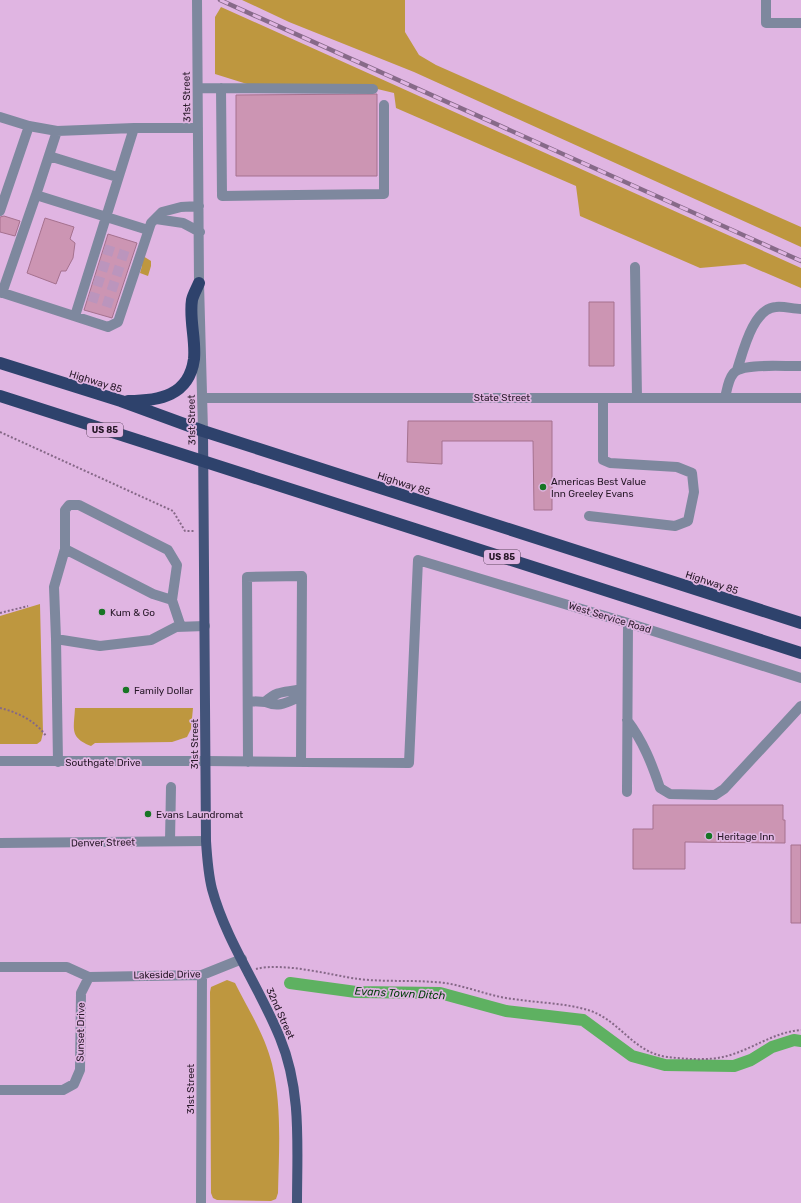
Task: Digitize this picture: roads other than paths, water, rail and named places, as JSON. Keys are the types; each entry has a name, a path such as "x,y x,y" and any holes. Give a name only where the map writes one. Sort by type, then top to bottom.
{"highway":[{"path":"121,401 165,398 183,385 194,360 192,300 199,283"},
{"name":"Highway 85","path":"0,363 121,401 203,431 801,623"},
{"name":"US 85","path":"0,396 801,653"}],"main road":[{"name":"31st Street","path":"203,431 206,840"},
{"name":"32nd Street","path":"206,840 212,888 219,911 280,1038 295,1089 297,1112 297,1203"}],"street":[{"name":"31st Street","path":"197,0 200,232 199,283 203,431"},
{"path":"766,0 766,23 801,23"},
{"path":"198,88 374,89"},
{"path":"221,88 222,196 384,194 384,105"},
{"path":"0,117 29,126 57,131 134,128 198,128"},
{"path":"0,212 29,126"},
{"path":"75,316 91,278 100,248 117,177 134,128"},
{"path":"57,131 1,292 108,327 118,322 120,306 130,275 151,223 162,212 171,209 199,206"},
{"path":"49,156 117,177"},
{"path":"36,195 148,230"},
{"path":"156,219 183,223 200,232"},
{"path":"635,267 637,398"},
{"path":"725,398 730,379 737,370 752,327 763,314 776,307 801,309"},
{"path":"737,370 750,367 801,366"},
{"name":"State Street","path":"202,398 801,398"},
{"path":"589,516 675,526 688,522 694,492 692,473 676,467 610,463 603,460 603,398"},
{"path":"58,762 54,588 65,549 65,510 69,505 79,505 168,550 177,565 172,600 181,627"},
{"path":"65,549 153,594 172,600"},
{"name":"West Service Road","path":"418,560 628,623 801,678"},
{"name":"Southgate Drive","path":"0,761 409,763 418,560"},
{"path":"248,762 247,577 302,576 299,690 301,762"},
{"path":"627,792 628,623"},
{"path":"56,639 100,646 151,640 176,627 205,626"},
{"path":"248,701 265,702 272,696 290,689 299,690"},
{"path":"628,720 639,736 652,764 660,788 670,794 715,795 724,789 801,706"},
{"path":"170,841 171,787"},
{"name":"Denver Street","path":"0,843 206,840"},
{"name":"Lakeside Drive","path":"89,976 202,975 242,959"},
{"path":"0,967 67,967 89,976"},
{"name":"31st Street","path":"202,975 202,1203"},
{"name":"Sunset Drive","path":"0,1090 63,1090 74,1084 80,1070 81,993 89,976"}],"waterway":[{"name":"Evans Town Ditch","path":"290,983 356,992 440,993 506,1011 583,1020 632,1056 665,1065 734,1066 751,1060 772,1047 794,1040 801,1041"}],"tunnel":[{"path":"104,249 132,258"},
{"path":"99,265 127,274"},
{"path":"94,280 122,289"},
{"path":"89,296 117,305"}],"railway":[{"path":"220,0 801,261"}],"place":[{"name":"Americas Best Value Inn Greeley Evans","path":"543,487"},
{"name":"Kum & Go","path":"102,612"},
{"name":"Family Dollar","path":"126,690"},
{"name":"Evans Laundromat","path":"148,814"},
{"name":"Heritage Inn","path":"709,836"}]}
